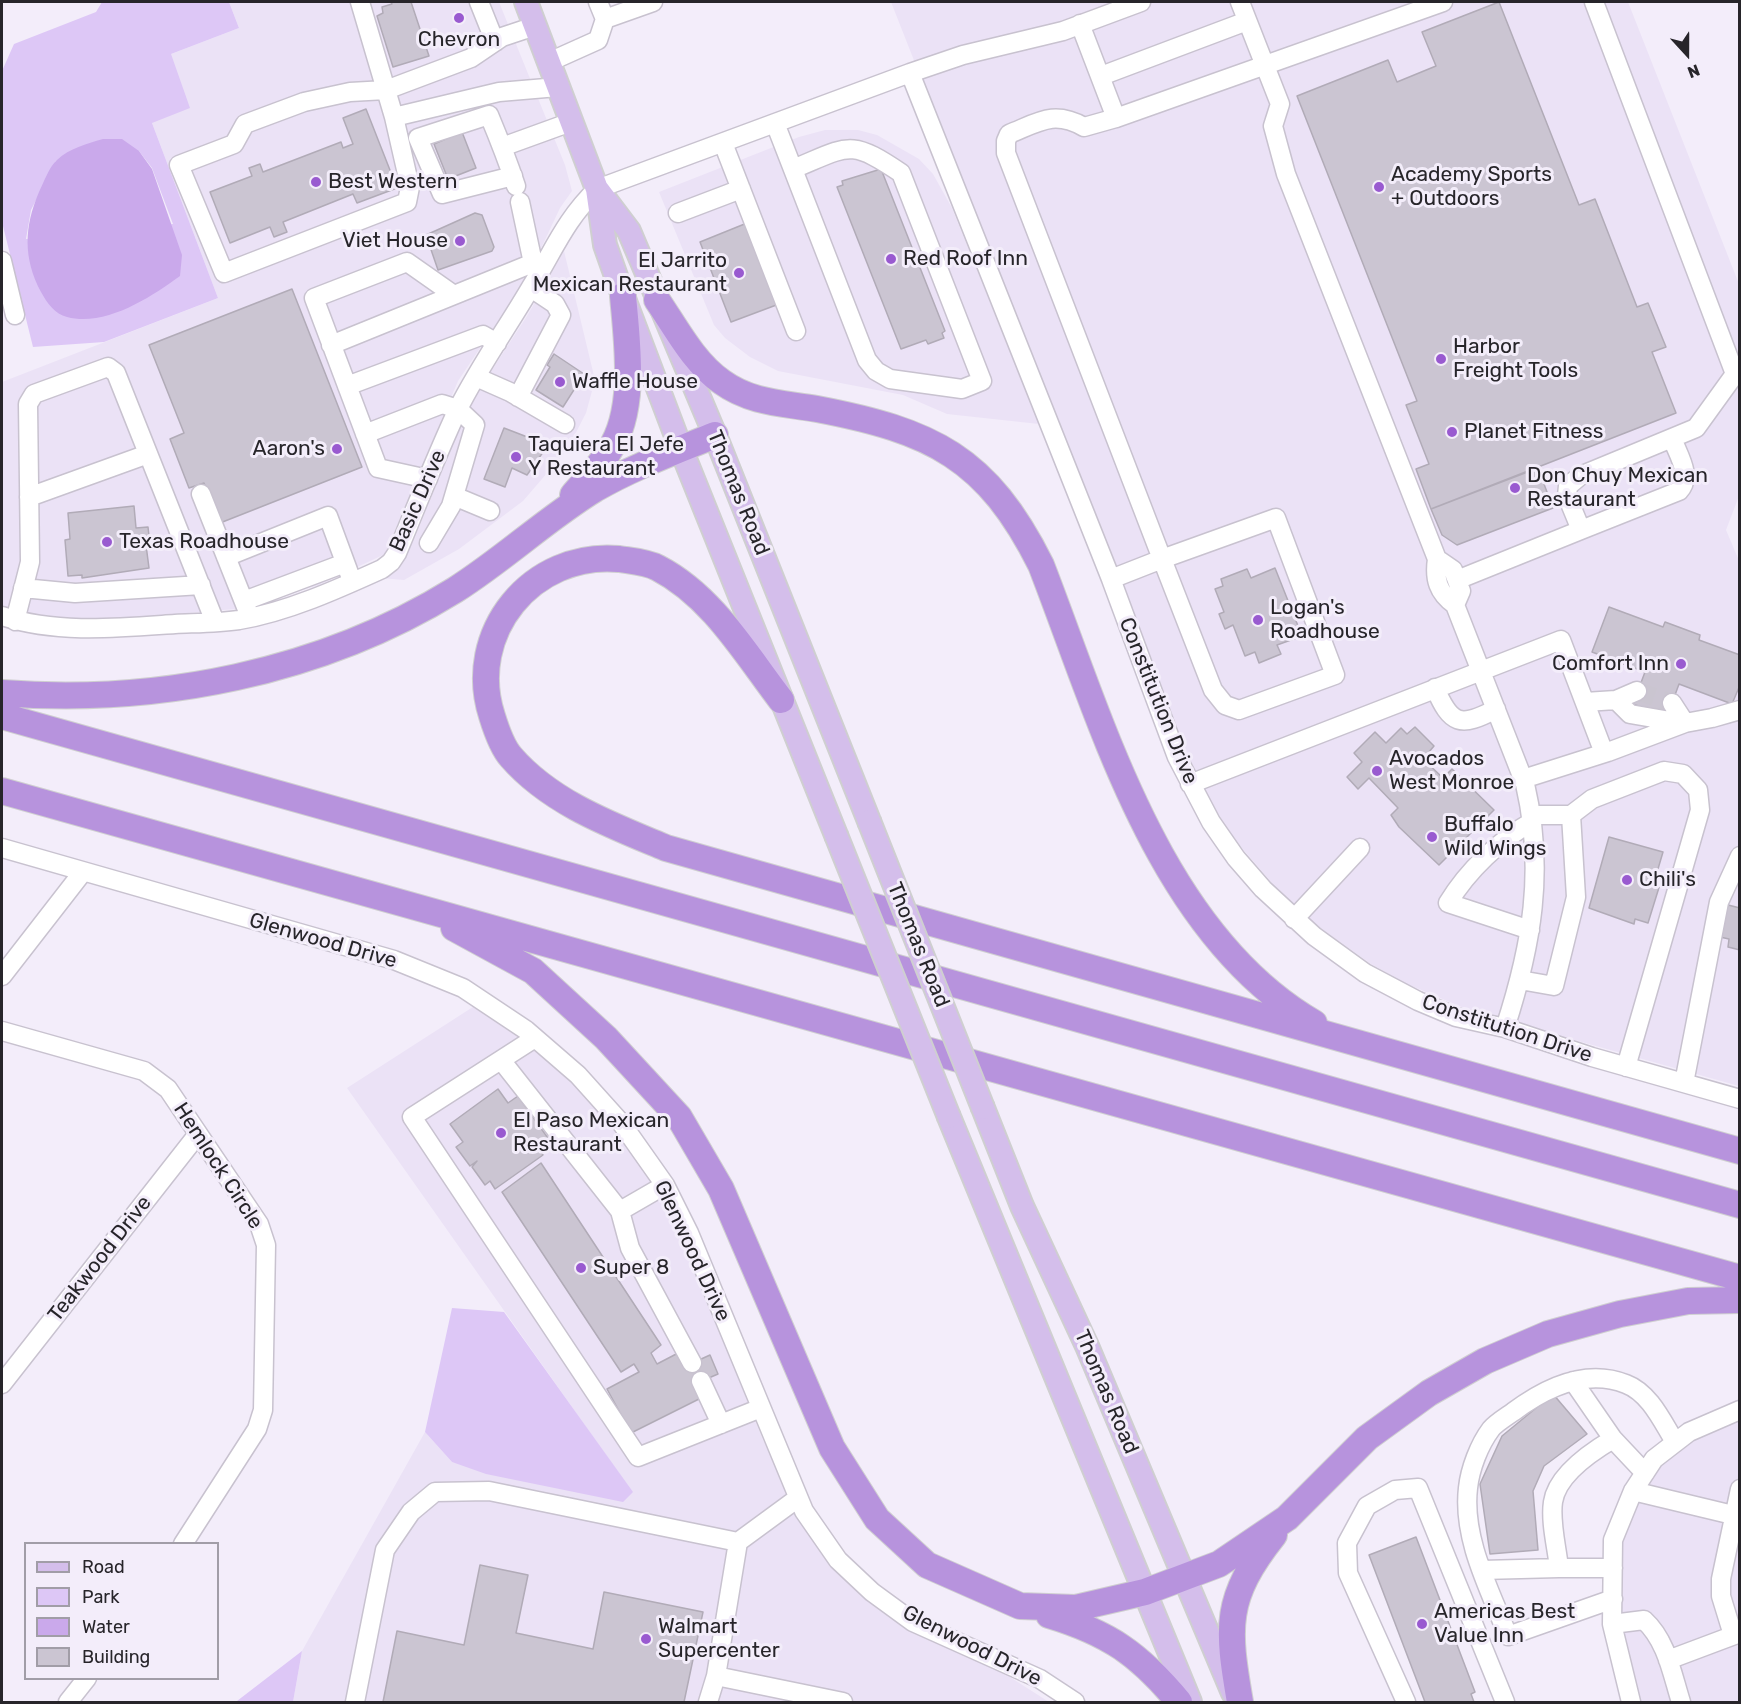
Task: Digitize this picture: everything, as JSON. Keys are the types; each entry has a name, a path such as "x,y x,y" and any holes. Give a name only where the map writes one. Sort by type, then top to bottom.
{"highway":[{"path":"555,517 610,450 624,411 630,371 623,296"},
{"path":"657,300 694,355 720,381 740,393 770,404 857,418 921,436 946,450 976,473 1004,502 1023,529 1041,565 1132,797 1157,850 1181,890 1241,966 1269,991 1294,1012 1358,1044"},
{"path":"2,693 96,695 176,688 261,672 352,640 454,591 593,490 630,470 715,435"},
{"path":"781,699 713,612 686,586 657,567 634,561 600,558 569,564 540,577 515,600 503,615 490,643 485,676 486,697 496,729 510,756 566,802 610,825 666,848 1740,1151"},
{"path":"2,716 1740,1205"},
{"path":"2,791 1740,1278"},
{"path":"414,907 533,971 606,1038 679,1117 721,1189 832,1448 877,1519 927,1565 1020,1606 1075,1623 1117,1641 1156,1676 1179,1702"},
{"path":"1239,1702 1230,1624 1239,1588 1259,1554 1287,1518 1367,1438 1429,1393 1485,1361 1548,1334 1620,1314 1688,1301 1740,1300"},
{"path":"1020,1606 1076,1608 1145,1592 1219,1564 1287,1518"}],"main road":[{"name":"Thomas Road","path":"525,2 597,189 605,245 681,449 948,1117 1190,1702"},
{"name":"Thomas Road","path":"597,189 629,231 715,435 1023,1206 1087,1346 1239,1702"}],"street":[{"path":"360,2 386,90 394,117 410,187 407,202 224,273 179,165 234,144 245,124 304,102 350,92 386,90 471,58 495,42 535,26"},
{"path":"479,2 495,42"},
{"path":"598,2 618,11 653,2"},
{"path":"597,189 910,74 963,56 1080,24 1141,2"},
{"path":"1240,2 1280,104 1273,126 1286,174 1437,559 1435,575 1443,596 1455,605 1523,779 1533,818 1536,863 1530,930 1520,980 1504,1028"},
{"path":"1111,579 1162,559 1276,518 1335,675 1239,710 1225,705 1213,690 1162,559 1006,153 1006,141 1009,134 1052,117 1069,118 1084,127 1116,118 1443,2"},
{"path":"1581,530 1567,496 1568,486 1580,476 1696,428 1735,374 1594,2"},
{"path":"549,62 598,40 618,11"},
{"path":"1101,76 1247,21"},
{"path":"1080,24 1116,118"},
{"name":"Constitution Drive","path":"910,74 1111,579 1173,748 1190,784 1236,858 1294,919 1339,956 1383,983 1456,1017 1504,1028 1626,1067 1740,1099"},
{"path":"394,117 499,92 558,87"},
{"path":"516,188 442,194 418,138 489,115 502,147 516,188 534,275 561,315 518,397"},
{"path":"502,147 572,122"},
{"path":"776,123 793,169 867,360 876,371 890,379 962,389 982,381 901,173 871,153 855,148 839,150 793,169"},
{"path":"723,143 796,331"},
{"name":"Basic Drive","path":"8,618 66,628 215,622 247,609 352,581 382,569 392,562 458,409 565,225 597,189"},
{"path":"678,213 741,189"},
{"path":"2,261 15,315"},
{"path":"428,479 378,468 314,298 407,262 454,295"},
{"path":"331,345 454,295 534,275"},
{"path":"347,386 483,335 497,343"},
{"path":"8,618 23,588 30,562 28,404 34,394 108,367 116,373 215,622"},
{"path":"476,377 518,397 565,424"},
{"path":"365,434 442,404 458,409 475,425 451,506 429,543"},
{"path":"1457,580 1679,491 1685,484 1686,475 1672,438"},
{"path":"29,497 148,454"},
{"path":"201,494 247,609 345,562"},
{"path":"454,496 490,511"},
{"path":"226,557 328,516 352,581"},
{"path":"1437,559 1453,570 1457,580 1461,591 1455,605"},
{"path":"23,588 75,592 201,585"},
{"path":"1190,784 1561,640 1604,753"},
{"path":"1435,688 1445,710 1456,719 1472,722 1496,709"},
{"path":"1585,702 1616,700 1637,691"},
{"path":"1616,700 1630,714 1685,723"},
{"path":"1671,703 1685,723"},
{"path":"1523,779 1604,753 1685,723 1740,710"},
{"path":"1530,930 1448,903 1468,876 1512,833 1533,818 1571,815 1592,799 1664,771 1683,774 1698,790 1700,810 1626,1067"},
{"path":"1520,980 1554,986 1576,897 1571,815"},
{"name":"Glenwood Drive","path":"2,848 82,873 394,960 462,988 535,1038 578,1075 622,1124 665,1185 688,1233 798,1498 804,1511 838,1560 913,1622 1041,1679 1075,1702"},
{"path":"1294,919 1360,848"},
{"path":"1684,1083 1719,902 1740,856"},
{"path":"2,976 82,873"},
{"name":"Hemlock Circle","path":"2,1031 144,1071 168,1089 259,1224 266,1245 262,1410 256,1429 184,1542"},
{"path":"535,1038 412,1117 638,1456 761,1408"},
{"path":"501,1060 620,1211 630,1248 692,1363"},
{"name":"Teakwood Drive","path":"2,1384 198,1134"},
{"path":"620,1211 665,1185"},
{"path":"1613,1599 1508,1636 1482,1570 1469,1524 1468,1490 1472,1467 1492,1428 1523,1405 1563,1382 1603,1378 1629,1385 1651,1404 1675,1442"},
{"path":"701,1381 721,1424"},
{"path":"1574,1381 1613,1438 1645,1473"},
{"path":"1631,1702 1612,1624 1613,1539 1633,1491 1654,1459 1689,1432 1740,1410"},
{"path":"1559,1568 1552,1504 1558,1485 1595,1449 1613,1438"},
{"path":"1406,1702 1348,1573 1347,1543 1367,1506 1395,1490 1418,1488 1505,1702"},
{"path":"1668,1660 1736,1634 1721,1596 1721,1579 1740,1489"},
{"path":"355,1702 386,1550 411,1512 435,1492 489,1491 738,1542"},
{"path":"1633,1491 1733,1515"},
{"path":"708,1702 716,1676 738,1542 798,1498"},
{"path":"1482,1570 1613,1568"},
{"path":"1612,1624 1644,1620 1662,1644 1681,1702"},
{"path":"716,1676 843,1702"},
{"path":"68,1702 85,1680"}],"shaded area":[{"path":"229,2 499,2 565,165 572,191 560,208 527,278 458,381 385,554 319,585 235,609 116,619 66,619 38,617 2,606 2,382 218,298 152,123 171,54 239,28"},
{"path":"891,2 1628,2 1739,284 1739,496 1726,530 1740,563 1739,1086 1471,1011 1407,984 1371,964 1319,927 1283,896 1236,841 1213,806 1189,758"},
{"path":"825,130 858,130 877,135 919,159 933,174 952,208 1039,424 947,414 903,395 778,371 750,357 725,338 714,325 659,192 799,137"},
{"path":"564,251 595,380 586,413 567,450 523,501 459,549 404,580 381,578 402,559 416,535 466,410 527,316"},
{"path":"476,1005 560,1069 604,1114 638,1160 677,1225 763,1440 823,1555 862,1597 890,1618 923,1637 1002,1672 1049,1702 293,1702 302,1651 425,1432 452,1462 632,1492 347,1088"},
{"path":"1739,1418 1739,1702 1640,1702 1624,1652 1618,1597 1618,1553 1629,1512 1660,1465 1693,1438"}],"green space":[{"path":"102,2 229,2 239,28 171,54 190,108 152,123 218,298 104,342 33,347 2,222 2,71 14,44 96,12","holes":["139,151 152,168 173,224 26,239 31,210 56,161"]},
{"path":"452,1308 504,1312 633,1492 623,1502 486,1474 452,1462 425,1432"},
{"path":"302,1651 293,1702 236,1702 237,1701"}],"water":[{"path":"103,139 122,139 139,151 152,169 182,255 180,276 141,301 112,314 82,319 67,317 55,311 49,304 35,279 29,255 30,218 39,192 54,163 73,149"}],"building":[{"path":"391,2 411,2 429,56 393,67 377,16 383,13 382,7 392,4"},
{"path":"1499,2 1579,205 1595,199 1637,307 1648,303 1666,347 1652,352 1676,413 1431,509 1416,469 1429,464 1406,405 1417,401 1297,96 1388,60 1397,82 1436,66 1422,32"},
{"name":"Best Western","path":"366,109 397,188 357,203 353,194 283,222 287,232 274,237 270,227 230,243 210,192 252,176 249,168 260,164 263,172 341,142 343,148 353,144 343,118"},
{"path":"462,132 476,168 448,179 434,144"},
{"name":"Red Roof Inn","path":"881,169 945,331 942,333 944,338 928,344 926,340 901,349 837,187 843,185 842,181"},
{"name":"Viet House","path":"475,213 482,215 494,247 492,251 438,270 426,235"},
{"name":"El Jarrito Mexican Restaurant","path":"747,223 779,304 731,322 700,242"},
{"path":"292,289 362,467 220,523 204,483 189,488 170,439 184,433 149,345"},
{"name":"Waffle House","path":"554,354 584,374 563,407 536,390 550,367 547,365"},
{"name":"Taquiera El Jefe Y Restaurant","path":"504,428 548,445 527,475 512,468 505,487 484,479"},
{"name":"Don Chuy Mexican Restaurant","path":"1538,468 1553,508 1457,545 1442,535 1431,509"},
{"name":"Texas Roadhouse","path":"134,506 136,528 148,527 150,545 146,545 149,568 82,578 82,575 68,576 65,540 70,539 68,513"},
{"name":"Logan's Roadhouse","path":"1275,568 1302,636 1277,645 1281,654 1259,663 1255,652 1245,656 1233,625 1225,629 1219,614 1224,612 1215,589 1223,586 1221,579 1247,569 1251,578"},
{"name":"Comfort Inn","path":"1609,607 1663,627 1665,622 1700,635 1699,640 1740,655 1740,685 1732,704 1679,684 1667,717 1633,704 1645,672 1592,652"},
{"path":"1415,727 1434,746 1423,759 1443,778 1452,769 1494,810 1439,865 1399,827 1391,815 1398,808 1369,778 1358,789 1347,777 1362,762 1354,753 1375,732 1386,743 1401,728 1407,734"},
{"name":"Chili's","path":"1609,837 1663,852 1655,879 1661,881 1648,923 1635,919 1634,924 1589,908"},
{"path":"1728,905 1740,908 1740,950 1728,947 1729,939 1720,937"},
{"name":"El Paso Mexican Restaurant","path":"498,1089 508,1103 518,1096 550,1141 539,1149 543,1155 495,1189 490,1181 485,1185 472,1167 477,1161 470,1166 456,1147 463,1142 450,1124"},
{"name":"Super 8","path":"541,1163 661,1345 651,1353 657,1364 682,1351 688,1365 710,1355 718,1374 697,1383 703,1397 631,1433 607,1389 639,1372 634,1364 621,1372 502,1192"},
{"path":"1553,1394 1587,1434 1544,1466 1533,1491 1538,1550 1490,1554 1480,1484 1502,1436"},
{"name":"Americas Best Value Inn","path":"1416,1537 1475,1692 1471,1694 1474,1702 1425,1702 1369,1555"},
{"name":"Walmart Supercenter","path":"480,1565 528,1575 516,1633 593,1649 604,1592 703,1612 684,1702 383,1702 397,1631 464,1645"}],"tunnel":[{"path":"1637,691 1672,703"}],"place":[{"name":"Chevron","path":"459,18"},
{"name":"Best Western","path":"316,182"},
{"name":"Academy Sports + Outdoors","path":"1379,187"},
{"name":"Viet House","path":"460,241"},
{"name":"Red Roof Inn","path":"891,259"},
{"name":"El Jarrito Mexican Restaurant","path":"739,273"},
{"name":"Harbor Freight Tools","path":"1441,359"},
{"name":"Waffle House","path":"560,382"},
{"name":"Planet Fitness","path":"1452,432"},
{"name":"Aaron's","path":"337,449"},
{"name":"Taquiera El Jefe Y Restaurant","path":"516,457"},
{"name":"Don Chuy Mexican Restaurant","path":"1515,488"},
{"name":"Texas Roadhouse","path":"107,542"},
{"name":"Logan's Roadhouse","path":"1258,620"},
{"name":"Comfort Inn","path":"1681,664"},
{"name":"Avocados West Monroe","path":"1377,771"},
{"name":"Buffalo Wild Wings","path":"1432,837"},
{"name":"Chili's","path":"1627,880"},
{"name":"El Paso Mexican Restaurant","path":"501,1133"},
{"name":"Super 8","path":"581,1268"},
{"name":"Americas Best Value Inn","path":"1422,1624"},
{"name":"Walmart Supercenter","path":"646,1639"}]}
